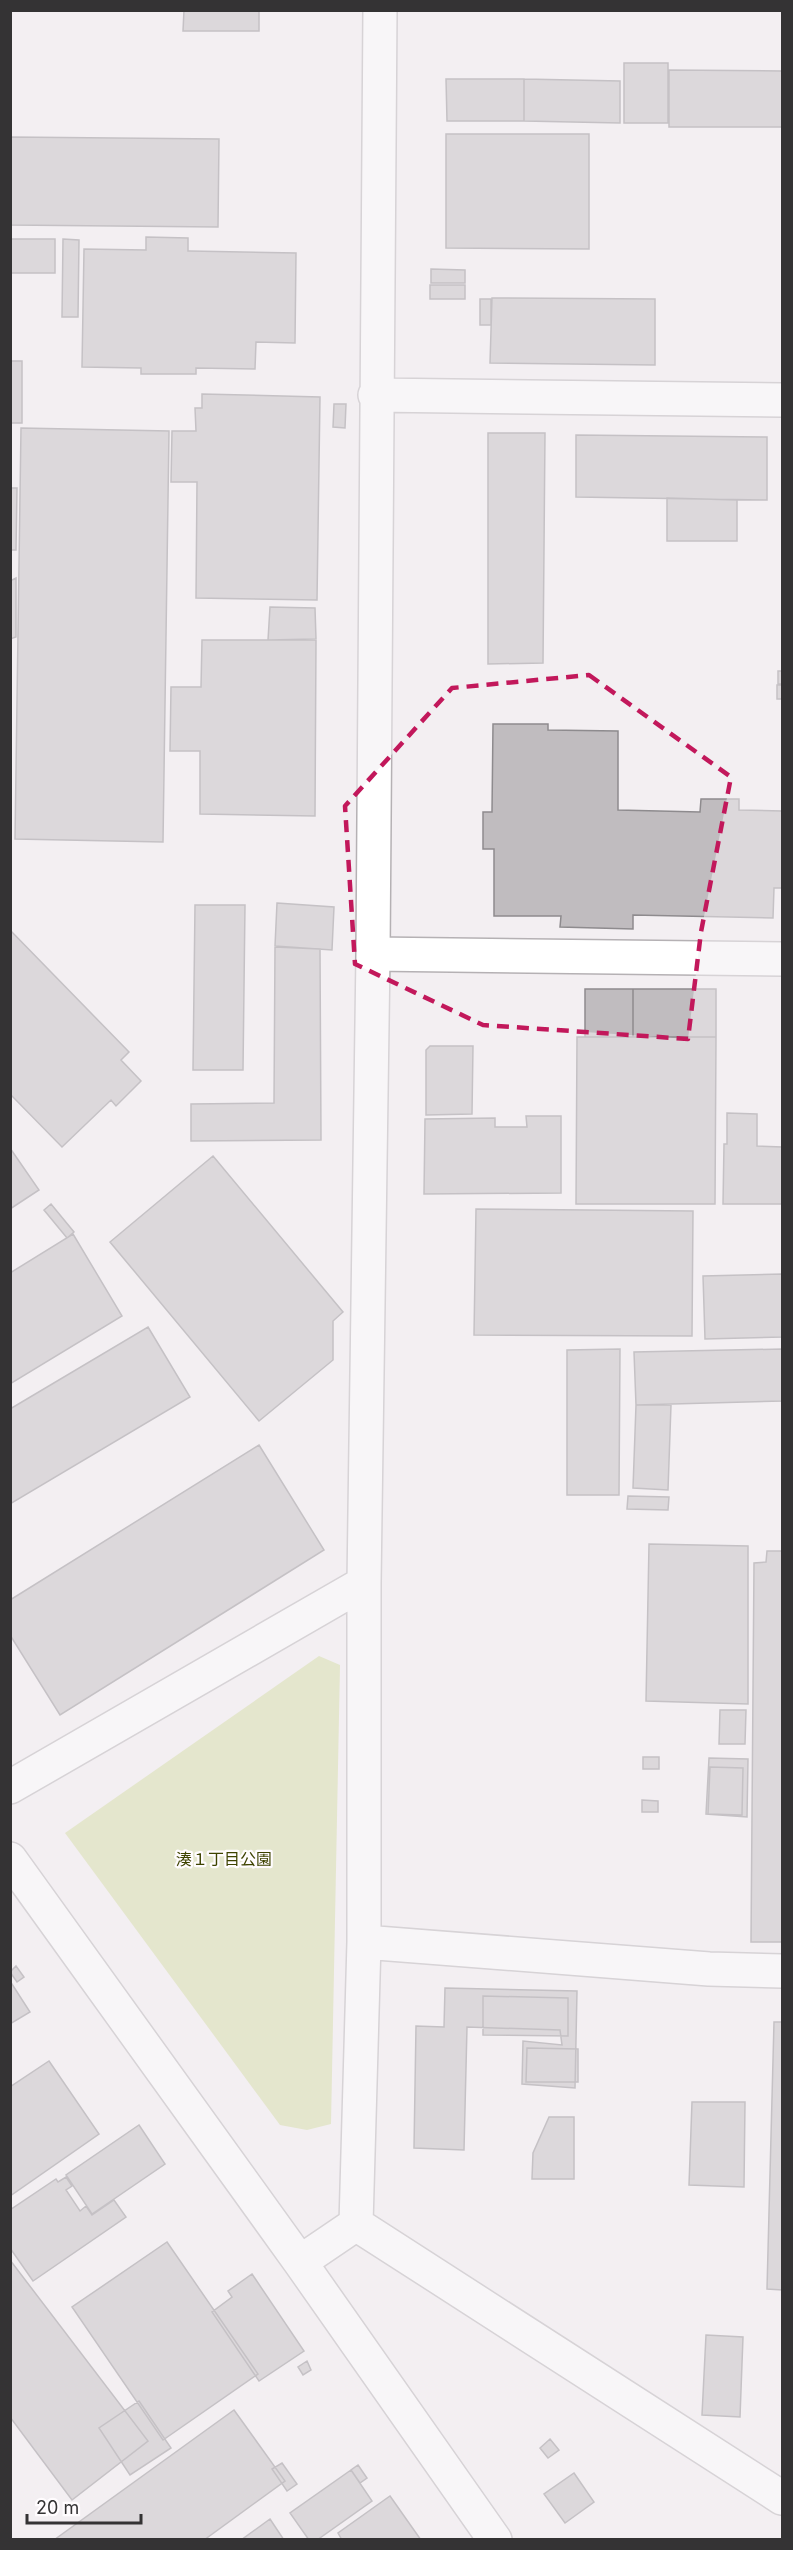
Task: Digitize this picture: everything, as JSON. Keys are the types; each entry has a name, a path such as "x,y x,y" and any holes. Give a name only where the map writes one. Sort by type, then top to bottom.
{"street":[{"path":"356,2224 364,1942 364,1583 374,954 375,395 380,10"},
{"path":"375,395 783,400"},
{"path":"374,954 783,959"},
{"path":"10,1787 364,1583"},
{"path":"10,1859 300,2262 495,2540"},
{"path":"364,1942 709,1969 783,1971"},
{"path":"300,2262 356,2224"},
{"path":"356,2224 783,2498"}],"highlighted area":[{"path":"589,675 731,777 701,932 688,1039 483,1025 355,964 345,806 452,688"}],"green space":[{"name":"湊１丁目公園","path":"319,1656 340,1665 331,2124 307,2130 280,2125 65,1833"}],"building":[{"path":"184,10 259,10 259,31 183,31"},
{"path":"624,63 668,63 668,123 624,123"},
{"path":"669,70 782,71 782,127 669,127"},
{"path":"446,79 524,79 524,121 447,121"},
{"path":"524,79 620,81 620,123 524,121"},
{"path":"446,134 589,134 589,249 446,248"},
{"path":"10,137 219,139 218,227 10,225"},
{"path":"146,237 188,238 188,251 296,253 295,343 256,342 255,369 196,368 196,374 141,374 141,368 82,367 84,249 146,250"},
{"path":"10,239 55,239 55,273 10,273"},
{"path":"63,239 79,240 78,317 62,317"},
{"path":"431,269 465,270 465,283 431,283"},
{"path":"430,285 465,285 465,299 430,299"},
{"path":"492,298 655,299 655,365 490,363"},
{"path":"480,299 491,299 491,325 480,325"},
{"path":"10,361 22,361 22,423 10,423"},
{"path":"202,394 320,397 317,600 196,598 197,482 171,482 172,431 196,431 195,408 202,408"},
{"path":"334,404 346,404 345,428 333,427"},
{"path":"21,428 169,431 163,842 15,839"},
{"path":"488,433 545,433 543,663 488,664"},
{"path":"576,435 767,437 767,500 576,497"},
{"path":"10,488 17,488 16,550 10,550"},
{"path":"667,498 737,500 737,541 667,541"},
{"path":"16,578 16,637 10,639 10,581"},
{"path":"270,607 315,608 316,639 268,640"},
{"path":"202,640 316,640 315,816 200,814 200,751 170,751 171,687 201,687"},
{"path":"778,671 782,671 782,684 778,684"},
{"path":"777,685 782,685 782,699 777,699"},
{"path":"493,724 548,724 548,730 618,731 618,810 700,812 701,799 739,799 739,810 782,811 782,888 774,888 773,918 633,915 633,929 560,927 561,916 494,916 494,849 483,849 483,812 492,812"},
{"path":"277,903 334,907 332,950 275,946"},
{"path":"195,905 245,905 243,1070 193,1070"},
{"path":"10,930 129,1052 121,1060 141,1081 116,1106 111,1100 62,1147 10,1094"},
{"path":"275,947 320,949 321,1140 191,1141 191,1104 274,1103"},
{"path":"585,989 633,989 633,1037 585,1037"},
{"path":"633,989 716,989 716,1037 633,1037"},
{"path":"577,1037 716,1037 715,1204 576,1204"},
{"path":"430,1046 473,1046 472,1114 426,1115 426,1050"},
{"path":"727,1113 757,1114 757,1146 782,1147 782,1204 723,1204"},
{"path":"526,1116 561,1116 561,1193 424,1194 425,1119 495,1118 495,1127 527,1127"},
{"path":"10,1148 39,1190 10,1209"},
{"path":"213,1156 343,1312 333,1321 333,1360 259,1421 110,1242"},
{"path":"51,1204 74,1232 67,1238 44,1210"},
{"path":"476,1209 693,1211 692,1336 474,1335"},
{"path":"73,1234 122,1316 10,1384 10,1273"},
{"path":"782,1274 782,1337 705,1339 703,1276"},
{"path":"148,1327 190,1397 10,1504 10,1409"},
{"path":"620,1349 619,1495 567,1495 567,1350"},
{"path":"782,1349 782,1401 636,1405 634,1352"},
{"path":"636,1405 671,1405 668,1490 633,1488"},
{"path":"259,1445 324,1550 60,1715 10,1635 10,1600"},
{"path":"628,1496 669,1497 668,1510 627,1509"},
{"path":"649,1544 748,1546 748,1704 646,1701"},
{"path":"767,1551 782,1551 782,1942 751,1942 754,1563 766,1562"},
{"path":"720,1710 746,1710 745,1744 719,1744"},
{"path":"643,1757 659,1757 659,1769 643,1769"},
{"path":"709,1758 748,1759 747,1817 706,1814"},
{"path":"710,1767 743,1768 742,1815 708,1814"},
{"path":"642,1800 658,1801 658,1812 642,1812"},
{"path":"16,1966 24,1977 17,1982 10,1972"},
{"path":"10,1981 30,2012 10,2024"},
{"path":"445,1988 577,1991 575,2088 522,2084 523,2041 562,2045 560,2030 467,2027 464,2150 414,2148 416,2026 444,2027"},
{"path":"483,1996 568,1998 568,2036 483,2035"},
{"path":"774,2022 782,2022 782,2290 767,2289"},
{"path":"527,2048 578,2049 578,2082 526,2082"},
{"path":"49,2061 99,2134 10,2196 10,2087"},
{"path":"692,2102 745,2102 744,2187 689,2185"},
{"path":"549,2117 574,2117 574,2179 532,2179 533,2153"},
{"path":"139,2125 165,2164 92,2214 66,2175"},
{"path":"66,2177 72,2186 66,2190 80,2211 86,2206 92,2215 114,2200 126,2217 33,2281 10,2248 10,2210 56,2179 58,2182"},
{"path":"66,2177 72,2186 66,2190 80,2211 86,2206 92,2215 114,2200 126,2217 33,2281 10,2248 10,2210 56,2179 58,2182"},
{"path":"167,2242 258,2374 163,2440 72,2307"},
{"path":"10,2260 148,2441 72,2500 10,2417"},
{"path":"252,2274 304,2351 259,2381 212,2312 232,2297 228,2291"},
{"path":"706,2335 743,2337 740,2417 702,2415"},
{"path":"307,2361 311,2370 303,2375 298,2367"},
{"path":"139,2401 171,2448 130,2475 99,2428"},
{"path":"234,2410 285,2481 204,2540 54,2540"},
{"path":"550,2439 559,2450 548,2458 540,2448"},
{"path":"282,2463 297,2484 287,2491 272,2469"},
{"path":"358,2465 367,2478 360,2483 351,2470"},
{"path":"351,2470 372,2501 317,2540 309,2540 290,2513"},
{"path":"574,2473 594,2502 565,2523 544,2494"},
{"path":"390,2496 421,2540 342,2540 338,2533"},
{"path":"270,2519 284,2540 241,2540"}]}
